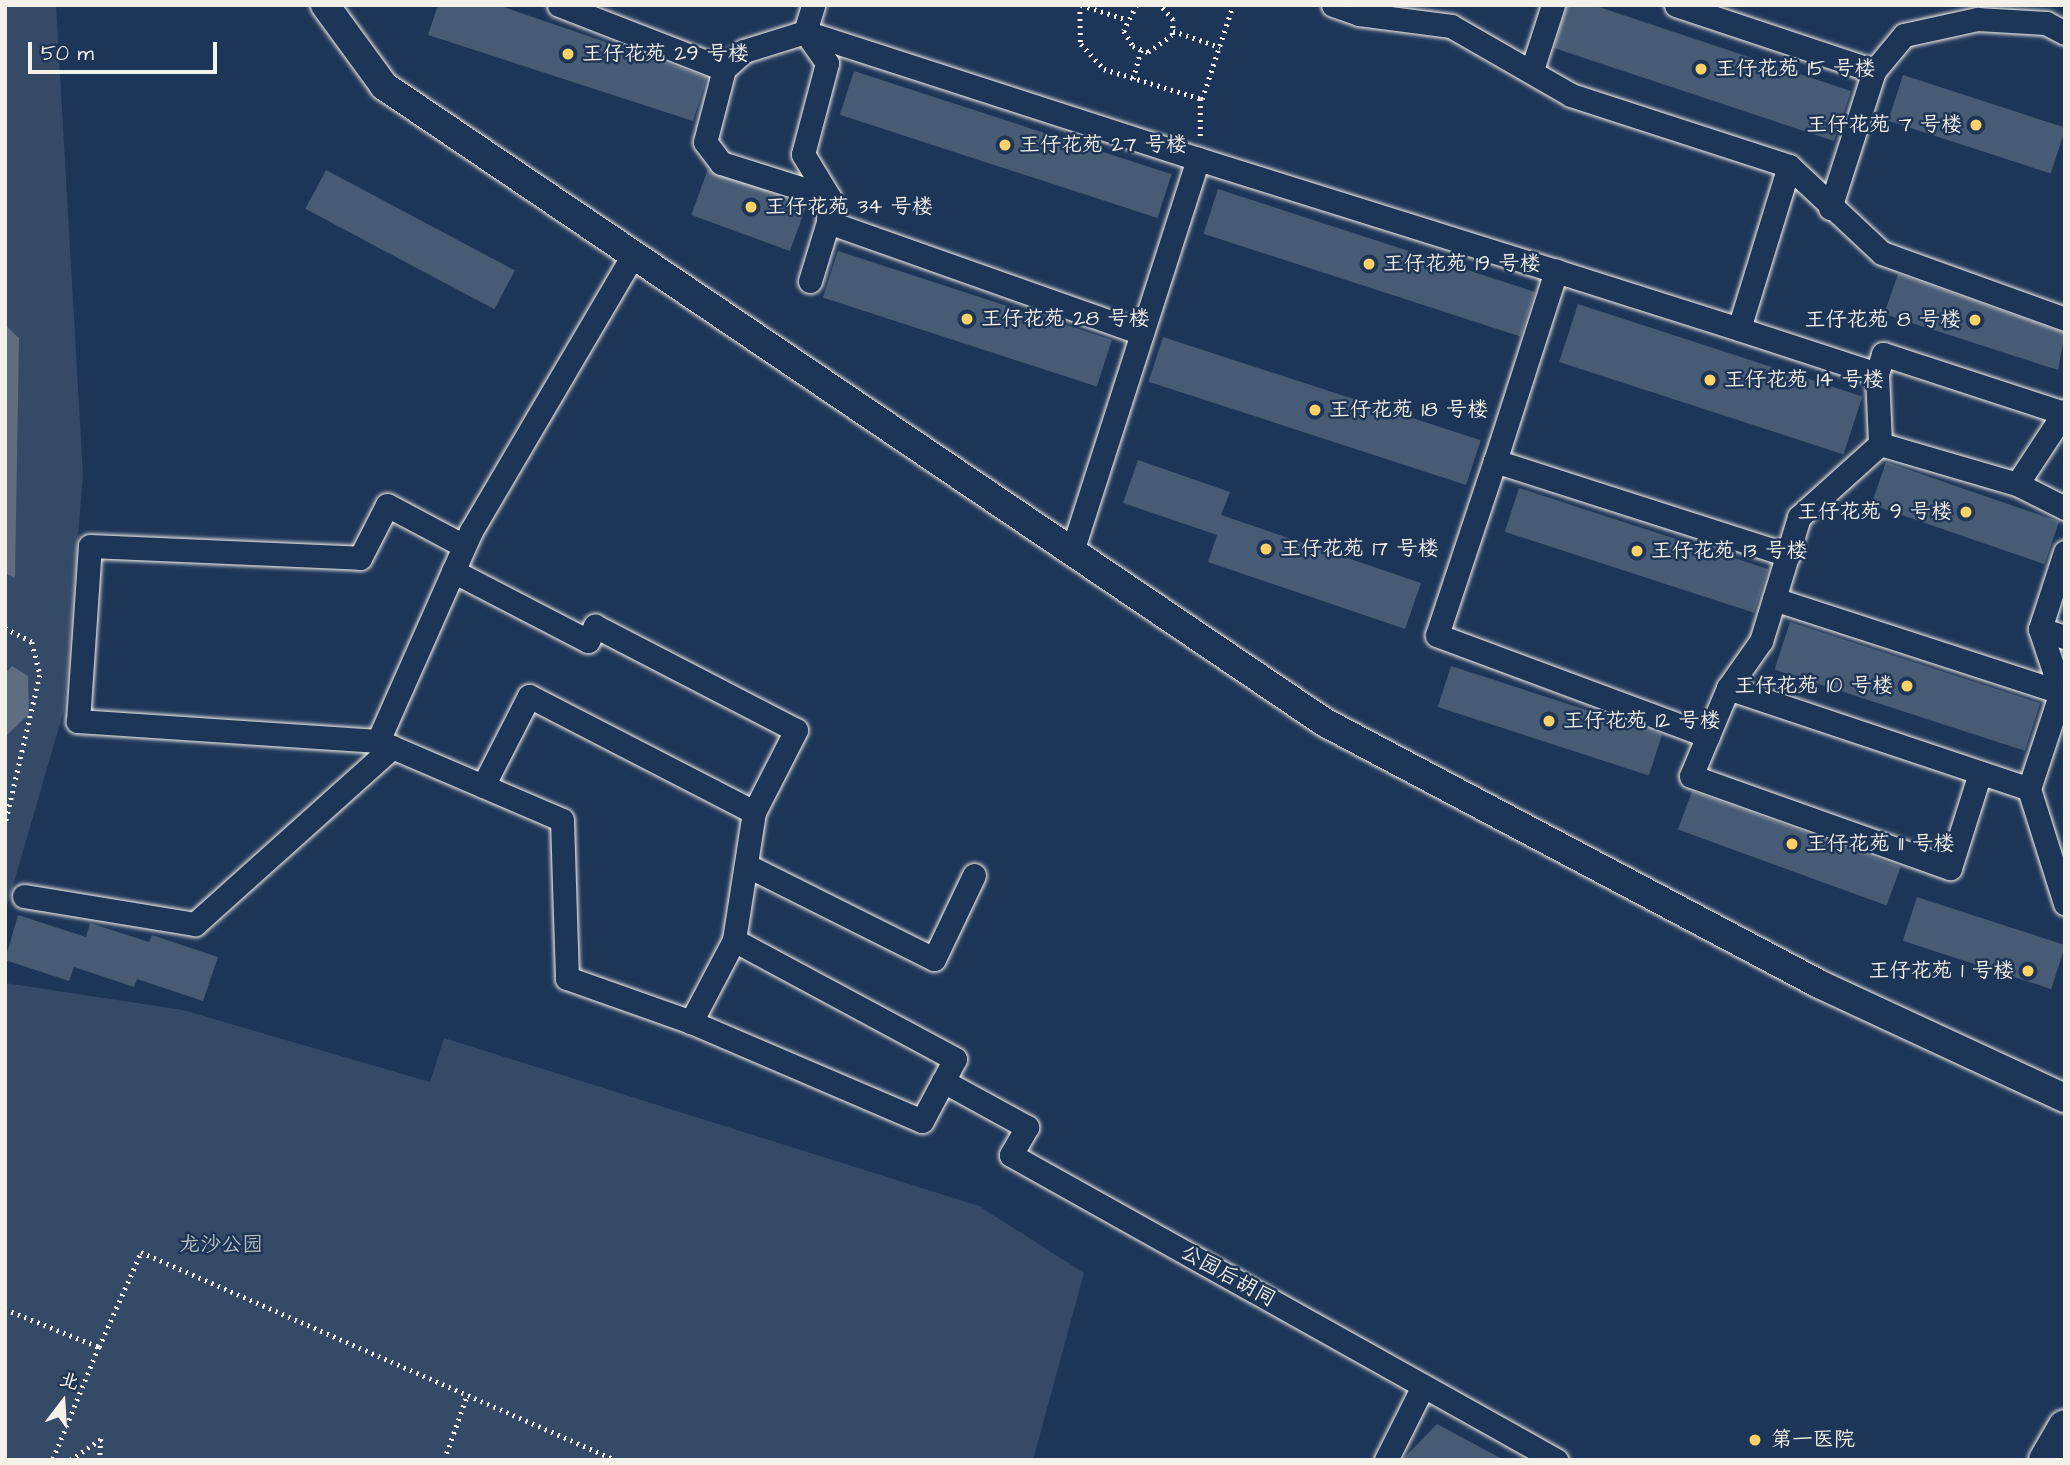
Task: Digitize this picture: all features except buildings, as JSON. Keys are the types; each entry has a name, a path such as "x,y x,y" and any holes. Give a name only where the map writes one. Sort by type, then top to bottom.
{"main road":[{"path":"2045,1460 2065,1426"}],"street":[{"path":"325,5 384,86 1324,722 1819,984 2065,1098"},
{"path":"805,32 813,5"},
{"path":"1333,5 1451,26 1532,69 1571,94 1789,166 1830,208 1882,253 2065,319"},
{"path":"1532,69 1553,5"},
{"path":"1676,5 1874,71"},
{"path":"554,6 724,69"},
{"path":"1830,208 1874,71 1904,35 1977,19 2054,20"},
{"path":"805,32 827,63 803,154 829,197 828,222 810,281"},
{"path":"829,197 721,163 705,142 724,69 744,51 805,32 1877,374"},
{"path":"1072,552 1198,159"},
{"path":"1739,329 1789,166"},
{"path":"828,222 1142,333"},
{"path":"24,897 195,924 385,744 464,546 633,255"},
{"path":"1556,271 1437,635 1708,736"},
{"path":"1880,444 1877,374 1883,354 2064,412 2017,484"},
{"path":"1880,444 2017,484 2065,508"},
{"path":"1880,444 1800,517 1761,641 1728,688 1691,776 1950,868 1980,773"},
{"path":"1495,461 1788,555"},
{"path":"464,546 387,505 360,558 90,546 78,721 385,744 562,820 567,978 691,1022 922,1121 955,1059 734,940"},
{"path":"2065,552 2040,629 2061,692 2056,734 2029,789 2065,903"},
{"path":"453,571 588,641 595,626 796,730 754,812 734,940 691,1022"},
{"path":"1774,599 2061,692"},
{"path":"2040,629 2065,637"},
{"path":"1728,688 2029,789"},
{"path":"483,786 529,696 754,812"},
{"path":"2042,825 2065,833"},
{"path":"746,865 934,960 974,875"},
{"name":"公园后胡同","path":"943,1081 1027,1127 1011,1155 1556,1460"},
{"path":"1386,1460 1423,1385"}],"path":[{"path":"1125,19 1080,5 1077,28 1091,58 1133,79 1200,98"},
{"path":"1137,5 1125,19 1127,39 1142,50 1162,48 1173,32"},
{"path":"1160,5 1173,32 1220,47"},
{"path":"1198,159 1200,98 1233,5"},
{"path":"1133,79 1142,50"},
{"path":"5,628 32,642 40,675 5,825"},
{"path":"53,1460 141,1252 616,1460"},
{"path":"5,1309 99,1347"},
{"path":"444,1460 467,1395"},
{"path":"70,1460 101,1439 100,1460"}],"green space":[{"path":"5,5 56,5 83,474 64,710 5,913"},
{"name":"龙沙公园","path":"5,983 183,1010 430,1082 444,1038 979,1206 1084,1273 1033,1460 5,1460"}],"shaded area":[{"path":"5,325 19,338 15,578 5,573"},
{"path":"12,666 28,676 29,714 5,737 5,674"}],"place":[{"name":"王仔花苑 29 号楼","path":"568,54"},
{"name":"王仔花苑 15 号楼","path":"1701,69"},
{"name":"王仔花苑 7 号楼","path":"1976,125"},
{"name":"王仔花苑 27 号楼","path":"1005,145"},
{"name":"王仔花苑 34 号楼","path":"751,207"},
{"name":"王仔花苑 19 号楼","path":"1369,264"},
{"name":"王仔花苑 28 号楼","path":"967,319"},
{"name":"王仔花苑 8 号楼","path":"1975,320"},
{"name":"王仔花苑 14 号楼","path":"1710,380"},
{"name":"王仔花苑 18 号楼","path":"1315,410"},
{"name":"王仔花苑 9 号楼","path":"1966,512"},
{"name":"王仔花苑 17 号楼","path":"1266,549"},
{"name":"王仔花苑 13 号楼","path":"1637,551"},
{"name":"王仔花苑 10 号楼","path":"1907,686"},
{"name":"王仔花苑 12 号楼","path":"1549,721"},
{"name":"王仔花苑 11 号楼","path":"1792,844"},
{"name":"王仔花苑 1 号楼","path":"2028,971"},
{"name":"第一医院","path":"1755,1440"}]}
